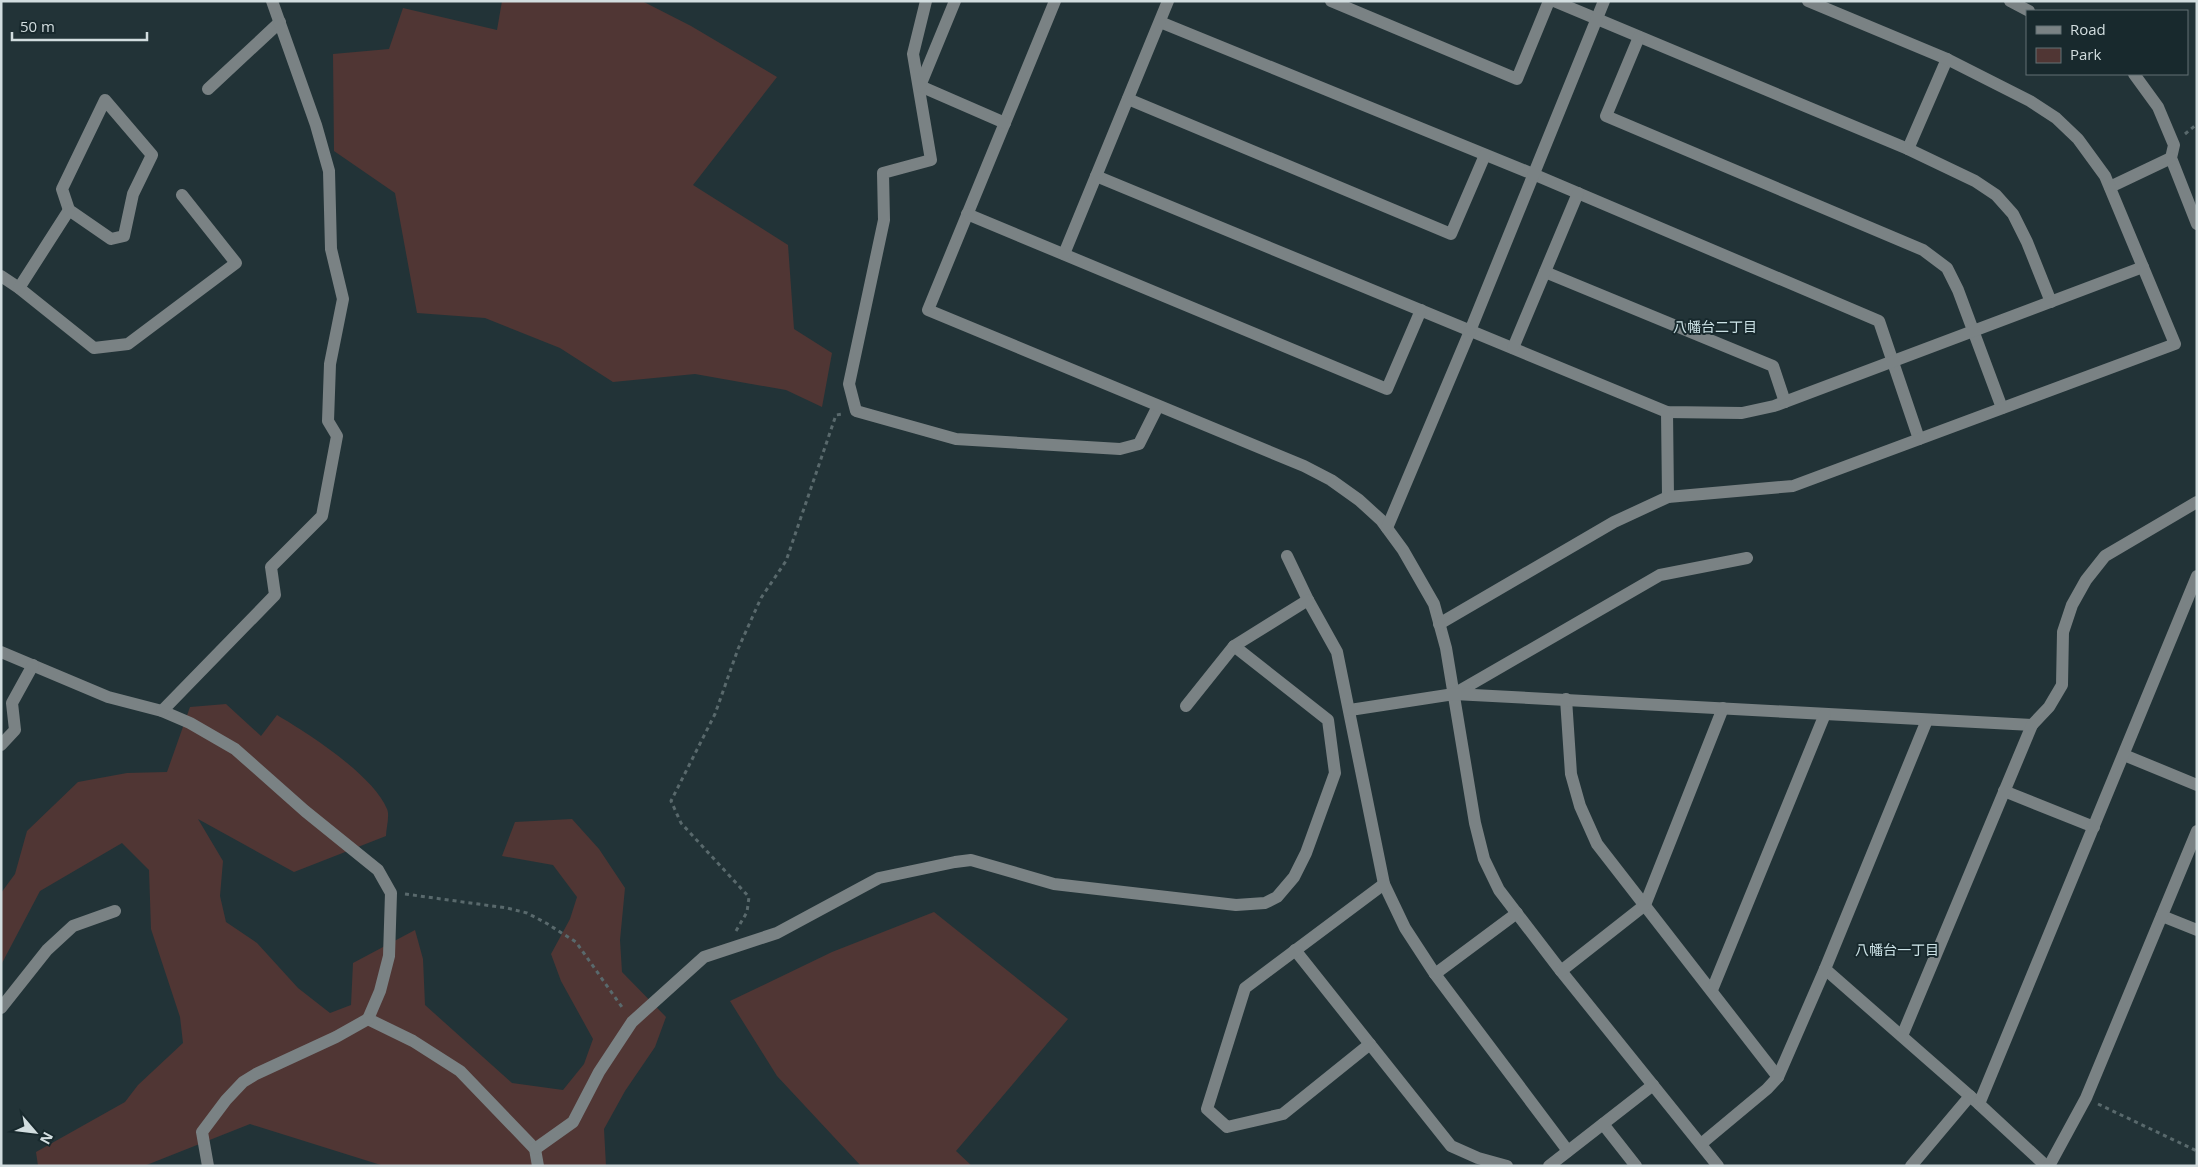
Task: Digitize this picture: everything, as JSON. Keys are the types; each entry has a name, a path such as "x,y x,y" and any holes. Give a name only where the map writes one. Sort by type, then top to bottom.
{"street":[{"path":"162,711 275,595 270,567 322,516 337,436 328,421 330,364 343,299 331,249 329,171 316,124 272,1"},
{"path":"926,1 913,54 920,86 931,160 882,173 884,220 849,384 856,411 956,439 1120,449 1139,444 1158,406"},
{"path":"920,86 955,1"},
{"path":"1055,1 928,310 1317,473 1359,500 1387,528 1403,550 1434,604 1446,648 1475,823 1484,858 1499,890 1561,971 1718,1166"},
{"path":"1064,254 1168,1"},
{"path":"1331,1 1517,79 1549,1"},
{"path":"1554,1 1908,149 1975,180 1996,195 2013,214 2027,242 2051,302"},
{"path":"1387,528 1470,331 1604,1"},
{"path":"1439,624 1614,522 1668,497 1793,486 2175,344 2105,176 2078,139 2056,118 2030,101 1947,59 1808,1"},
{"path":"2010,1 2027,10"},
{"path":"208,89 280,22"},
{"path":"1160,22 1533,174 1879,321 1919,439"},
{"path":"1639,36 1606,116 1924,250 1947,268 1958,290 2002,408"},
{"path":"1908,149 1947,59"},
{"path":"2135,75 2158,107 2174,145 2171,158 2197,224"},
{"path":"920,86 1005,123"},
{"path":"1128,99 1451,234 1485,155"},
{"path":"20,288 69,210 62,188 105,100 152,155 133,194 124,236 111,239 69,210"},
{"path":"2110,187 2171,158"},
{"path":"1096,176 1667,412 1742,413 1785,402 2143,267"},
{"path":"1513,348 1578,193"},
{"path":"1,276 20,288 94,348 128,344 236,263 182,195"},
{"path":"968,214 1387,389 1422,310"},
{"path":"1545,272 1773,366 1785,402"},
{"path":"1667,412 1668,497"},
{"path":"1902,1036 2032,724 2049,707 2062,685 2063,632 2072,605 2086,580 2105,556 2197,502"},
{"path":"1287,556 1308,600 1337,652 1384,884 1405,928 1435,974 1568,1151"},
{"path":"1454,694 1660,575 1747,558"},
{"path":"1911,1166 1975,1100 2094,827 2197,576"},
{"path":"1186,706 1234,646 1308,600"},
{"path":"536,1149 573,1122 599,1072 632,1022 704,957 776,933 879,878 970,860 990,864 1054,884 1236,905 1266,903 1277,897 1294,877 1306,853 1335,773 1328,720 1234,646"},
{"path":"1,652 108,697 162,711 190,723 235,749 305,811 378,870 392,893 389,956 380,991 368,1019 336,1037 256,1074 243,1082 221,1105 202,1132 208,1166"},
{"path":"1,745 15,730 12,703 33,665"},
{"path":"1350,710 1454,694 2032,724"},
{"path":"1566,699 1571,774 1580,806 1597,844 1778,1077"},
{"path":"1561,971 1645,905 1723,708"},
{"path":"1712,990 1825,714"},
{"path":"1701,1144 1767,1089 1778,1077 1825,969 1927,720"},
{"path":"2124,755 2197,785"},
{"path":"2004,791 2094,827"},
{"path":"1825,969 1975,1100 2047,1166 2086,1098 2197,831"},
{"path":"1370,1044 1283,1114 1227,1127 1208,1109 1245,988 1384,884"},
{"path":"1,1008 46,950 73,926 115,911"},
{"path":"1435,974 1517,913"},
{"path":"2162,916 2197,930"},
{"path":"1295,950 1451,1146 1478,1158 1508,1166"},
{"path":"368,1019 413,1041 460,1071 536,1149 538,1166"},
{"path":"1549,1166 1653,1085"},
{"path":"1603,1124 1636,1166"}],"path":[{"path":"724,950 747,912 749,897 681,823 670,801 715,714 738,649 761,598 786,561 836,415 856,411"},
{"path":"392,893 507,908 527,913 546,923 576,942 632,1022"},
{"path":"2086,1098 2197,1151"}],"green space":[{"path":"502,1 642,1 691,26 777,77 693,185 788,245 794,329 832,353 822,407 786,390 695,374 613,382 560,348 485,318 417,313 395,193 334,151 333,54 389,49 403,8 497,30"},
{"path":"226,704 261,736 277,715 306,733 354,769 380,796 387,809 386,836 294,872 198,819 223,861 220,896 226,922 257,943 298,988 330,1013 351,1005 353,963 415,930 423,959 425,1005 512,1083 563,1090 584,1064 593,1039 561,981 551,954 570,919 577,897 553,865 502,856 515,822 572,819 599,849 625,888 620,940 622,972 666,1017 655,1047 625,1091 604,1129 606,1166 384,1166 250,1124 144,1166 38,1166 36,1152 125,1102 138,1085 183,1043 180,1017 151,929 149,870 122,843 40,891 1,965 1,893 15,874 27,831 78,782 127,773 167,772 190,707"},
{"path":"934,912 1068,1019 956,1151 972,1166 861,1166 777,1076 730,1001 832,952"}],"district":[{"name":"八幡台二丁目","path":"1715,327"},
{"name":"八幡台一丁目","path":"1897,950"}]}
